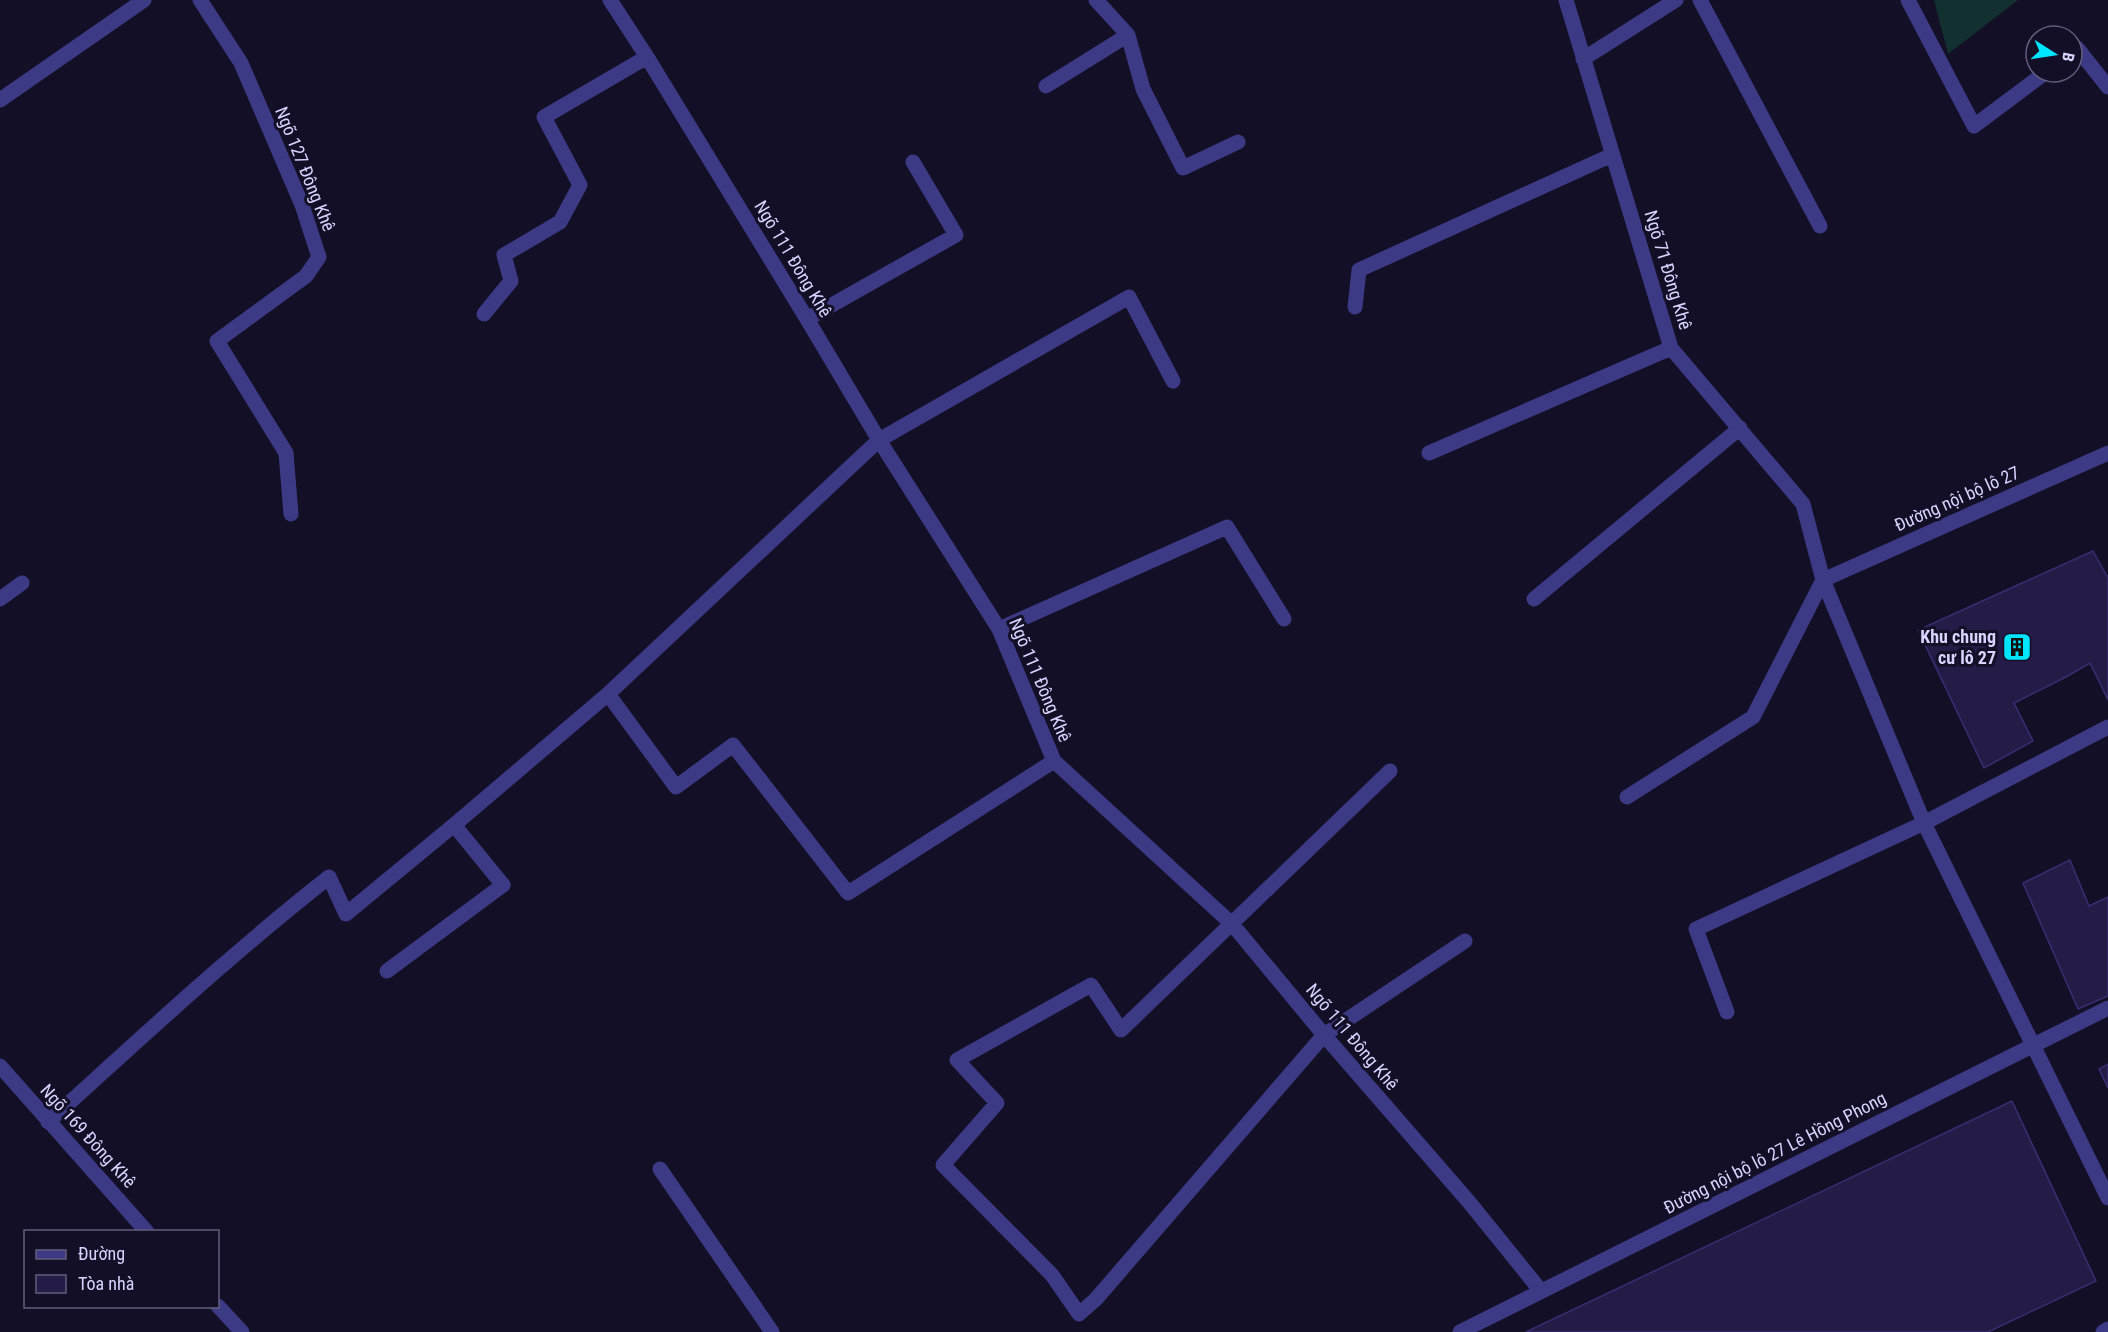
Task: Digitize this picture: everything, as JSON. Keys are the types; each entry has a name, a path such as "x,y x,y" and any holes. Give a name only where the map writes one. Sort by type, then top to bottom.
{"street":[{"path":"0,100 144,0"},
{"name":"Ngõ 127 Đông Khê","path":"200,0 241,63 302,205 318,257 306,276 217,341 286,453 291,514"},
{"name":"Ngõ 111 Đông Khê","path":"610,0 647,57 879,440 999,629 1053,761 1232,924 1324,1035 1469,1202 1541,1291"},
{"path":"1096,0 1128,35 1143,89 1183,168 1238,142"},
{"name":"Ngõ 71 Đông Khê","path":"1566,0 1671,348 1803,504 1823,580 1924,823 2108,1198"},
{"path":"1583,59 1676,0"},
{"path":"1700,0 1820,226"},
{"path":"1908,0 1974,126 2030,84"},
{"path":"1047,86 1128,35"},
{"path":"484,314 511,281 504,255 560,222 580,185 544,117 647,57"},
{"path":"2084,57 2108,87"},
{"path":"1355,307 1359,270 1612,155"},
{"path":"807,319 956,235 913,162"},
{"path":"48,1122 186,997 329,877 346,914 608,694 879,440 1129,297 1173,381"},
{"path":"1429,453 1671,348"},
{"path":"1534,599 1740,429"},
{"name":"Đường nội bộ lô 27","path":"1823,580 2108,453"},
{"path":"999,629 1227,527 1284,618"},
{"path":"1627,797 1753,717 1823,580"},
{"path":"0,599 22,583"},
{"path":"608,694 676,787 733,745 849,893 1053,761"},
{"path":"1727,1012 1696,929 1924,823 2108,727"},
{"path":"1390,771 1121,1030 1090,985 957,1060 997,1103 943,1165 1052,1275 1079,1314 1104,1290 1324,1035 1466,941"},
{"path":"387,971 503,885 454,825"},
{"name":"Đường nội bộ lô 27 Lê Hồng Phong","path":"1460,1332 2108,1008"},
{"name":"Ngõ 169 Đông Khê","path":"0,1066 145,1230"},
{"path":"660,1169 772,1332"},
{"path":"219,1307 242,1332"},
{"path":"2103,1332 2108,1329"}],"green space":[{"path":"1934,0 2018,0 1948,54"}],"building":[{"name":"Khu chung cư lô 27","path":"2093,551 2108,578 2108,700 2090,663 2014,703 2033,741 1984,768 1918,630"},
{"path":"2070,860 2089,906 2108,897 2108,996 2078,1009 2023,883"},
{"path":"2108,1064 2108,1088 2099,1069"},
{"path":"2012,1101 2096,1281 1988,1332 1526,1332"}],"place":[{"name":"Khu chung cư lô 27","path":"2017,647"}]}
